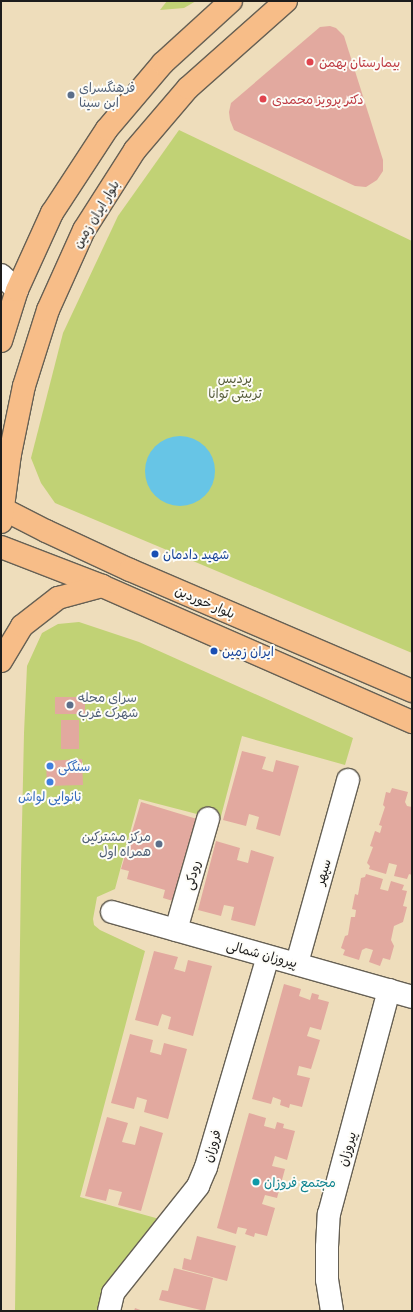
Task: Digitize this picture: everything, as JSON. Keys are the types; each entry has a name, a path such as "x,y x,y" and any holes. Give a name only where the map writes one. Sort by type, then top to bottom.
{"main road":[{"path":"2,335 17,290 52,213 107,129 163,63 231,1"},
{"name":"بلوار ایران زمین","path":"1,513 10,454 24,386 48,310 84,230 135,150 188,88 286,1"},
{"name":"بلوار خوردین","path":"1,513 46,531 130,570 412,691"},
{"name":"بلوار خوردین","path":"1,547 102,586 412,722"},
{"path":"1,660 22,626 58,598 102,586"}],"street":[{"path":"1,275 17,290"},
{"name":"سپهر","path":"297,964 348,780"},
{"name":"رودکی","path":"176,930 208,819"},
{"name":"پیروزان شمالی","path":"112,912 268,957 405,992"},
{"name":"فروزان","path":"108,1311 113,1293 198,1186 206,1167 268,957"},
{"name":"پیروزان","path":"332,1311 327,1280 329,1214 405,992"}],"green space":[{"path":"167,1 196,1 184,8 160,10"},
{"name":"پردیس تربیتی توانا","path":"179,130 412,241 412,653 55,503 41,483 31,458 63,333 118,216"},
{"path":"79,622 139,642 353,738 345,765 242,736 220,820 139,799 115,889 97,897 93,919 94,925 100,930 145,951 80,1197 163,1220 101,1311 15,1311 21,870 27,666 42,633 58,624"}],"water":[{"path":"173,436 187,436 200,442 209,451 213,457 215,471 213,485 205,496 194,504 187,506 173,506 166,504 155,496 147,485 145,478 145,464 147,457 155,446 166,438"}],"building":[{"path":"330,26 336,28 344,36 383,160 383,171 377,180 366,187 355,186 234,130 230,120 229,112 231,103 320,27"},
{"name":"سرای محله شهرک غرب","path":"55,697 85,697 85,714 55,714"},
{"path":"61,720 79,720 79,749 61,749"},
{"path":"242,751 266,757 262,769 273,772 276,760 299,766 280,836 256,829 259,817 249,814 246,826 223,820"},
{"path":"82,759 83,785 47,786 46,761"},
{"path":"392,788 408,792 405,802 407,806 412,807 412,875 409,874 407,879 394,876 397,865 389,863 386,874 369,869 370,866 367,863 373,847 370,846 375,831 380,833 382,826 379,825 385,807 383,805 386,792 390,793"},
{"name":"مرکز مشترکین همراه اول","path":"141,802 197,819 173,901 163,898 165,890 127,879 129,871 121,869"},
{"path":"216,841 240,848 237,860 248,863 251,850 274,857 255,926 231,920 234,907 224,905 221,916 198,910"},
{"path":"366,874 383,879 380,889 388,891 391,881 404,885 402,890 407,891 403,906 407,907 403,922 394,926 391,940 394,946 390,960 383,958 380,966 369,962 373,950 366,948 362,950 359,960 343,955 345,950 341,948 345,936 348,935 351,917 355,917 356,910 352,909 355,894 358,895 361,878 365,877"},
{"path":"154,951 178,957 174,969 185,972 188,960 212,966 193,1036 168,1029 171,1017 162,1014 158,1026 135,1020"},
{"path":"284,984 301,989 299,996 310,1000 312,993 319,995 318,999 329,1002 321,1030 310,1027 307,1036 320,1040 311,1069 299,1066 297,1075 310,1078 302,1107 290,1104 289,1108 280,1105 281,1100 273,1097 271,1104 252,1099"},
{"path":"130,1034 153,1040 150,1052 161,1055 164,1043 187,1049 168,1119 144,1112 147,1100 137,1097 134,1109 111,1103"},
{"name":"مجتمع فروزان","path":"249,1113 266,1118 264,1126 275,1129 277,1122 284,1124 283,1128 295,1131 287,1160 275,1156 272,1166 285,1169 277,1198 265,1195 262,1204 275,1208 267,1236 255,1233 254,1237 245,1234 247,1229 238,1227 236,1234 217,1228"},
{"path":"107,1117 128,1123 122,1142 135,1145 140,1126 163,1133 141,1211 118,1205 122,1192 109,1189 106,1201 85,1196"},
{"path":"197,1236 236,1246 227,1281 182,1269 184,1258 191,1260"},
{"path":"174,1268 213,1278 205,1311 159,1300 162,1290 168,1291"},
{"path":"135,1308 143,1311 134,1311"}],"place":[{"name":"بیمارستان بهمن","path":"310,62"},
{"name":"فرهنگسرای ابن سینا","path":"71,95"},
{"name":"دکتر پرویز محمدی","path":"263,99"},
{"name":"شهید دادمان","path":"155,554"},
{"name":"ایران زمین","path":"214,651"},
{"name":"سرای محله شهرک غرب","path":"70,705"},
{"name":"سنگکی","path":"50,766"},
{"name":"نانوایی لواش","path":"50,782"},
{"name":"مرکز مشترکین همراه اول","path":"159,844"},
{"name":"مجتمع فروزان","path":"256,1182"}]}
